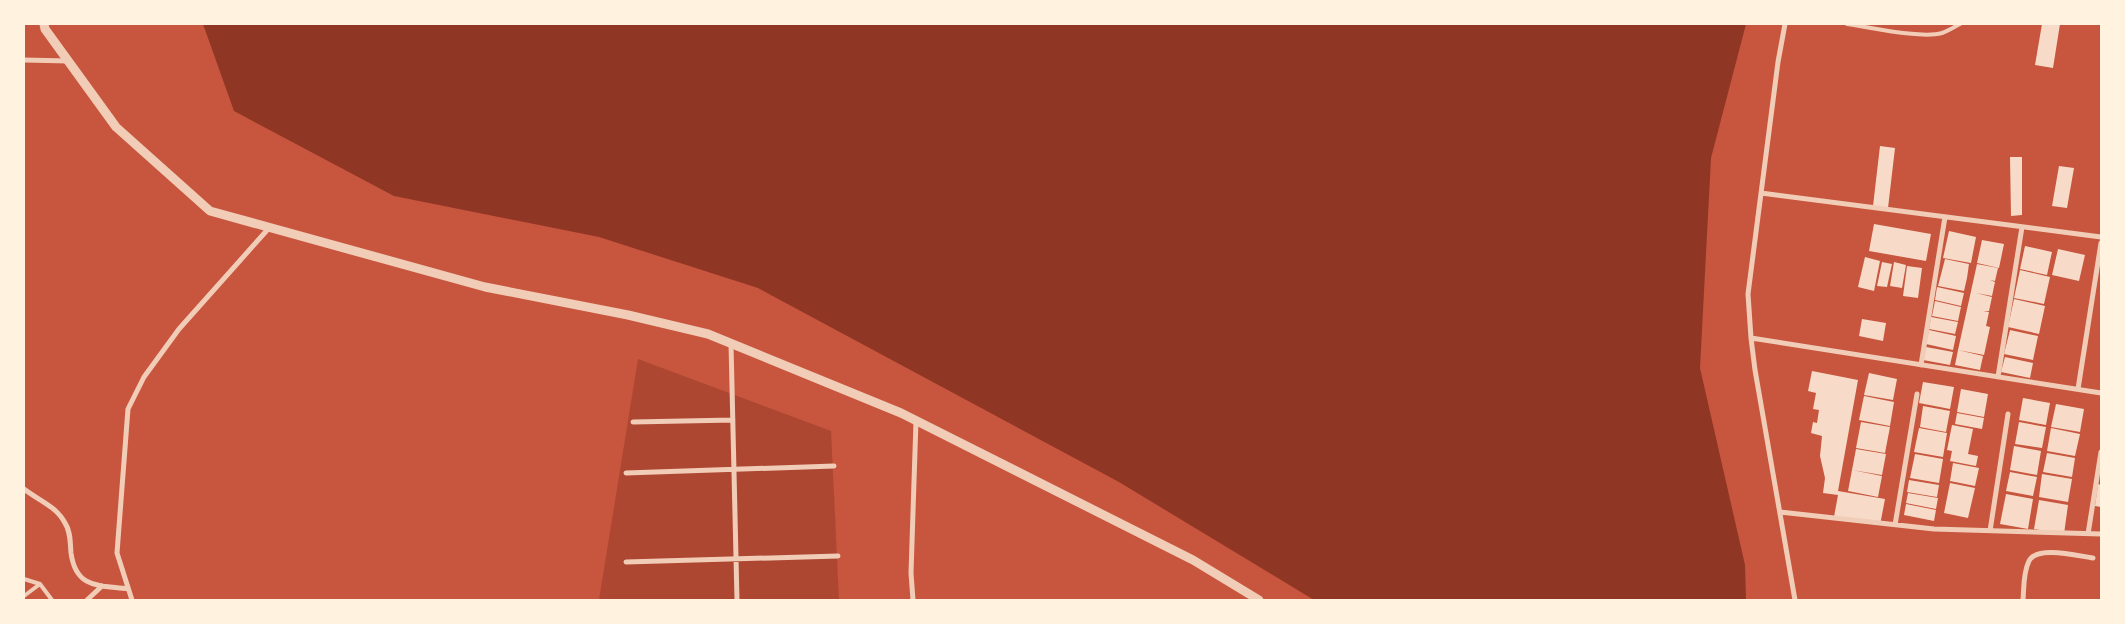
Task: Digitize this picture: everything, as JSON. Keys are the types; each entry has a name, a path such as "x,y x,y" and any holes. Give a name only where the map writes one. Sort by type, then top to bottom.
{"street":[{"path":"44,24 45,29 116,127 210,210 485,287 628,315 708,334 916,421 1193,560 1259,600"},
{"path":"1785,24 1778,62 1748,294 1751,338 1795,600"},
{"path":"24,60 68,61"},
{"path":"1761,193 2101,237"},
{"path":"1920,365 1945,217"},
{"path":"132,600 117,553 128,409 144,377 179,329 270,227"},
{"path":"1998,377 2022,227"},
{"path":"2078,390 2101,243"},
{"path":"1751,338 2101,393"},
{"path":"731,344 737,600"},
{"path":"1895,525 1917,394"},
{"path":"1990,531 2008,414"},
{"path":"633,422 733,420"},
{"path":"913,600 911,573 916,421"},
{"path":"2088,534 2101,452"},
{"path":"626,473 834,466"},
{"path":"24,489 49,504 66,523 70,535 73,563 78,575 89,584 128,589"},
{"path":"24,496 34,496"},
{"path":"1780,512 1895,525 1990,531 2101,534"},
{"path":"2023,600 2026,570 2030,559 2038,554 2046,552 2092,558"},
{"path":"626,562 838,556"},
{"path":"86,600 102,586"}],"lane":[{"path":"1847,24 1917,34 1932,34 1942,33 1960,24"},
{"path":"24,579 40,584 52,600"},
{"path":"24,596 40,584"}],"shaded area":[{"path":"203,24 1746,24 1711,158 1700,368 1745,565 1746,600 1314,600 1119,482 758,288 599,237 394,196 234,111"},
{"path":"638,359 831,431 839,600 599,600"}],"building":[{"path":"2042,24 2060,24 2053,68 2035,65"},
{"path":"1880,146 1895,148 1888,208 1873,206"},
{"path":"2010,157 2022,157 2022,215 2011,216"},
{"path":"2059,166 2074,168 2067,208 2052,206"},
{"path":"1874,224 1931,234 1926,261 1869,251"},
{"path":"1949,231 1976,237 1971,263 1943,258"},
{"path":"1982,240 2004,244 1999,268 1977,263"},
{"path":"2025,246 2052,252 2047,275 2020,269"},
{"path":"2058,249 2085,255 2079,281 2052,275"},
{"path":"1865,257 1880,261 1874,291 1858,287"},
{"path":"1945,259 1969,264 1964,291 1938,286"},
{"path":"1882,262 1892,264 1887,287 1877,286"},
{"path":"1894,262 1906,265 1902,288 1890,286"},
{"path":"1977,264 1998,268 1995,281 1990,280 1995,282 1992,296 1976,293 1992,297 1989,311 1983,311 1989,312 1986,326 1990,327 1984,355 1958,350"},
{"path":"1907,266 1922,268 1918,298 1903,296"},
{"path":"2020,270 2050,277 2044,304 2014,298"},
{"path":"1937,287 1964,293 1961,306 1935,300"},
{"path":"2014,299 2045,306 2039,334 2008,327"},
{"path":"1935,301 1961,307 1958,321 1932,316"},
{"path":"1931,317 1958,322 1955,334 1929,329"},
{"path":"1862,319 1886,323 1883,341 1859,336"},
{"path":"1929,330 1956,336 1953,350 1926,344"},
{"path":"2010,330 2038,336 2033,360 2004,354"},
{"path":"1926,347 1953,352 1950,365 1923,360"},
{"path":"1958,350 1983,356 1980,370 1955,365"},
{"path":"2005,357 2033,363 2030,378 2001,372"},
{"path":"1812,371 1858,380 1838,491 1885,499 1880,525 1834,517 1838,495 1823,493 1825,478 1820,456 1822,436 1811,433 1813,422 1817,423 1819,410 1813,409 1816,393 1808,391"},
{"path":"1869,373 1897,379 1893,400 1864,395"},
{"path":"1923,382 1954,387 1950,409 1919,403"},
{"path":"1961,389 1988,394 1984,417 1957,412"},
{"path":"1864,396 1894,402 1890,426 1859,420"},
{"path":"2023,398 2050,403 2046,425 2019,420"},
{"path":"2056,404 2084,409 2080,432 2051,427"},
{"path":"1923,406 1950,411 1946,432 1920,427"},
{"path":"1957,413 1984,418 1982,429 1955,424"},
{"path":"1861,422 1890,427 1885,453 1856,448"},
{"path":"2019,422 2046,427 2042,448 2015,444"},
{"path":"1952,425 1973,429 1968,454 1978,456 1976,466 1950,461 1952,451 1947,450"},
{"path":"1919,428 1947,433 1943,457 1914,452"},
{"path":"2051,428 2080,434 2075,456 2047,451"},
{"path":"2014,446 2041,451 2037,475 2010,470"},
{"path":"1856,449 1886,454 1882,475 1852,470"},
{"path":"2047,453 2075,458 2072,477 2043,472"},
{"path":"1915,454 1943,459 1939,483 1910,478"},
{"path":"1953,463 1979,468 1975,486 1950,481"},
{"path":"1852,470 1882,476 1878,497 1848,491"},
{"path":"2010,472 2037,477 2033,496 2006,491"},
{"path":"2042,474 2072,479 2068,502 2039,497"},
{"path":"1909,480 1939,485 1937,497 1907,492"},
{"path":"1950,483 1975,488 1968,518 1944,513"},
{"path":"2098,484 2101,485 2101,507 2095,506"},
{"path":"1908,493 1938,498 1936,509 1906,503"},
{"path":"2006,494 2033,499 2028,529 2000,524"},
{"path":"2039,500 2068,505 2064,534 2034,529"},
{"path":"1906,504 1936,510 1934,521 1904,515"}]}
